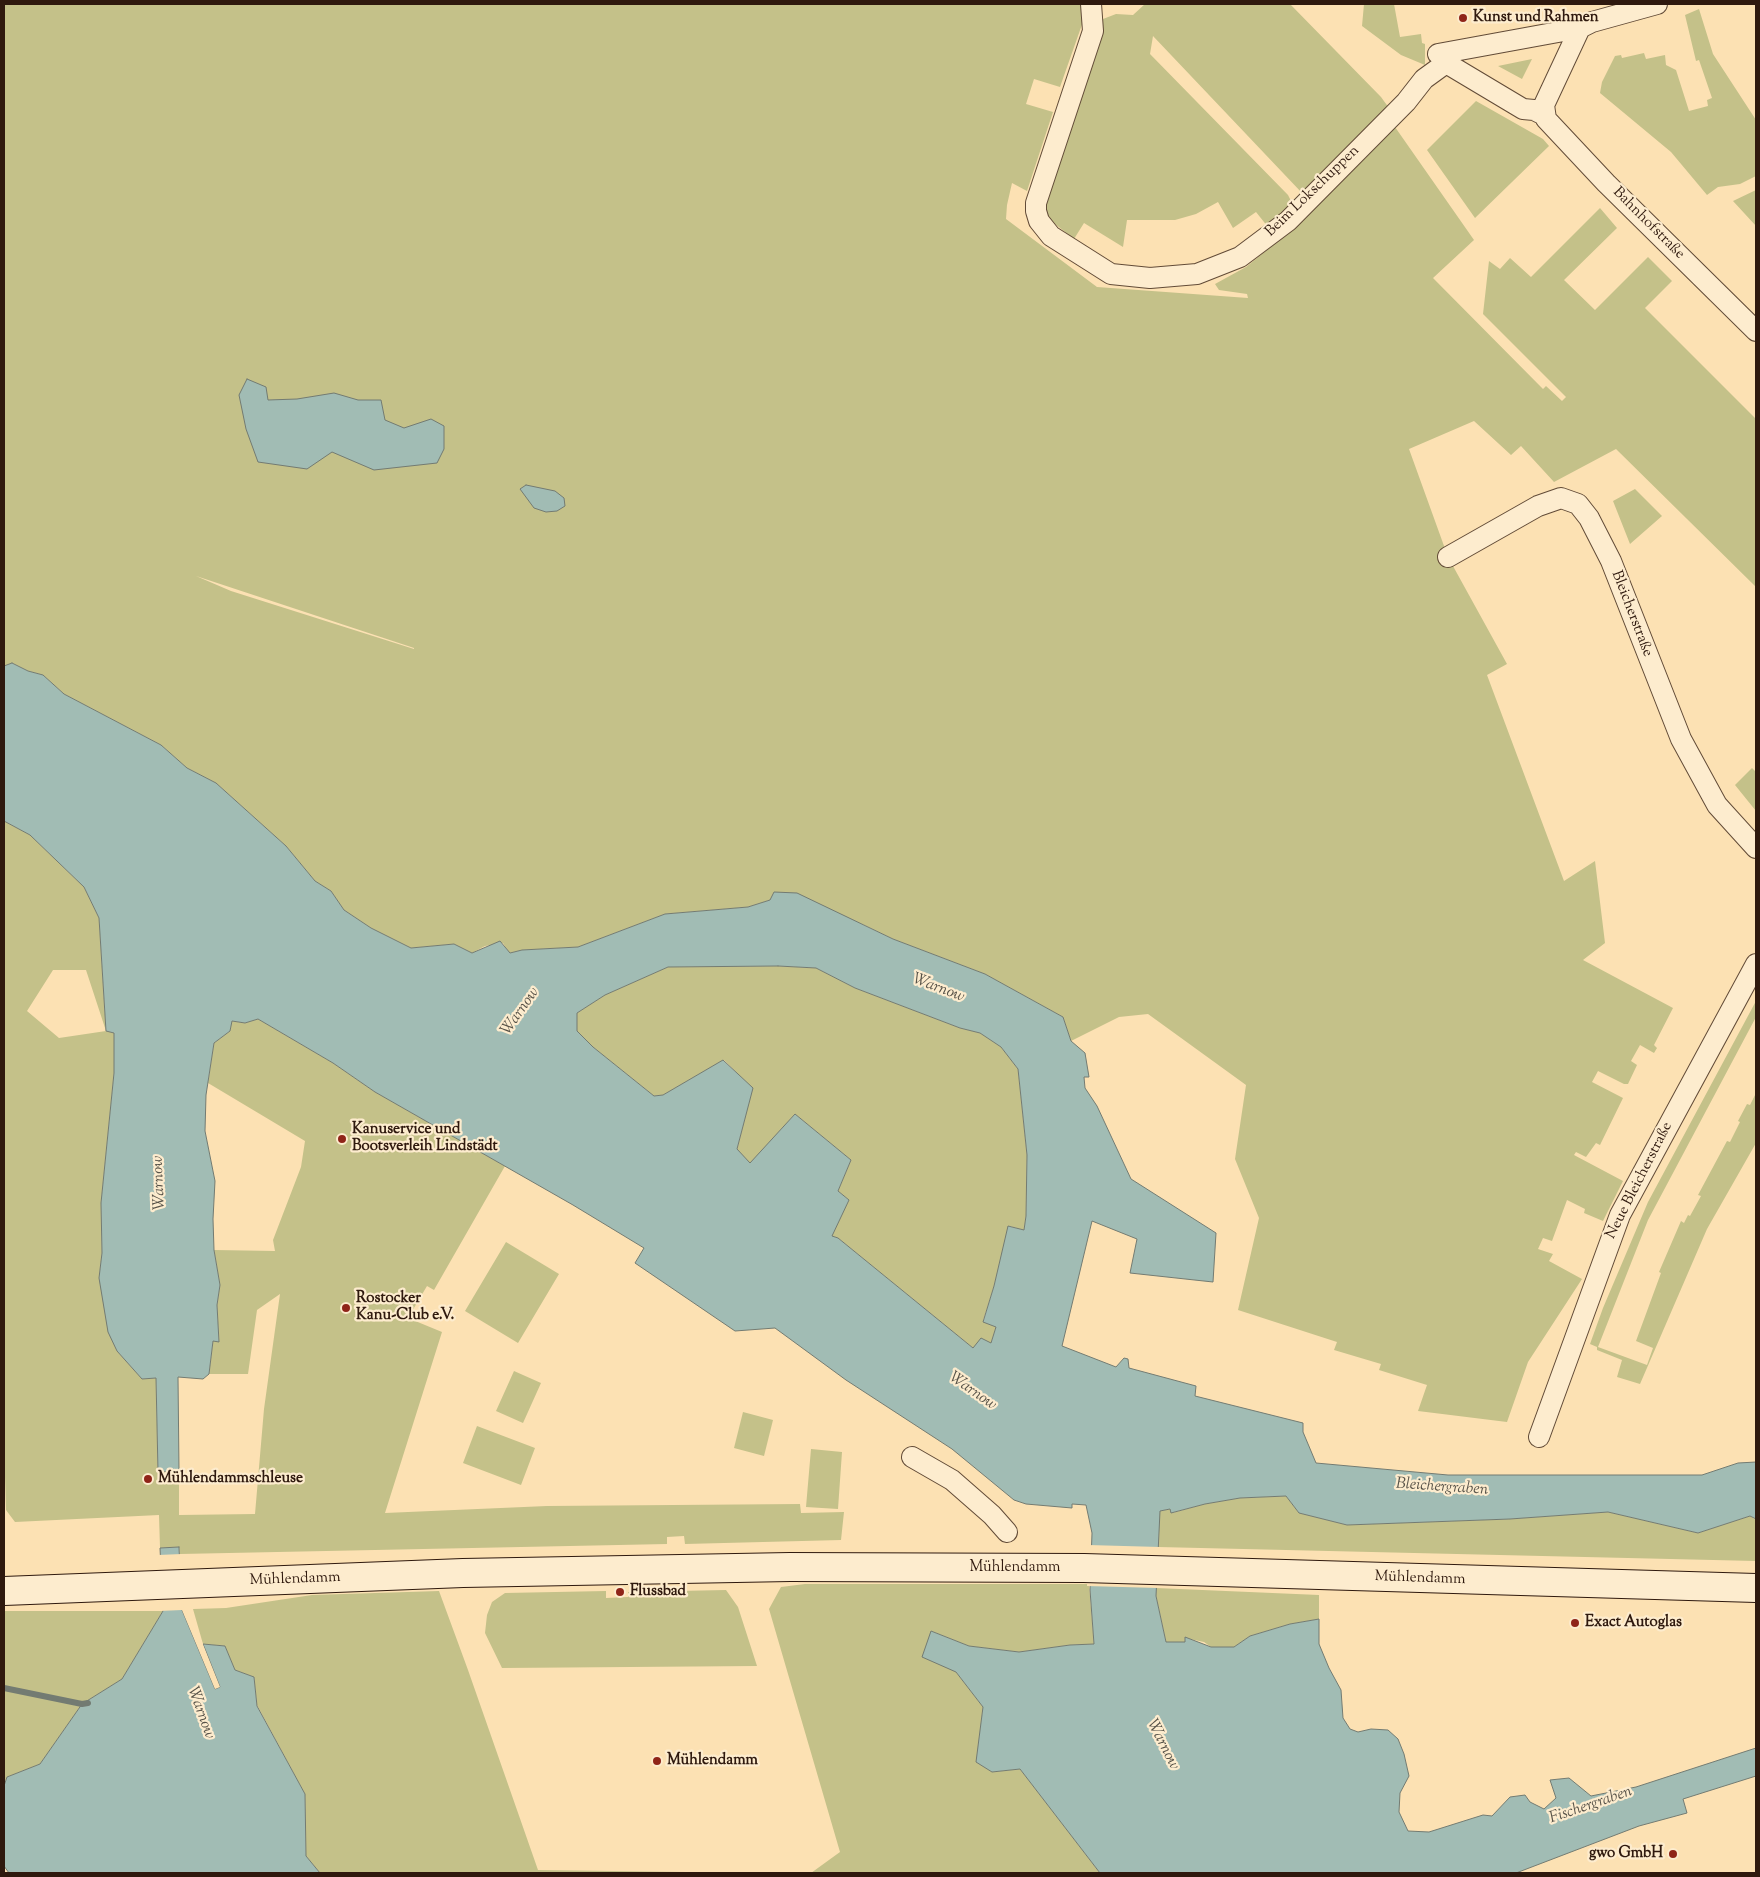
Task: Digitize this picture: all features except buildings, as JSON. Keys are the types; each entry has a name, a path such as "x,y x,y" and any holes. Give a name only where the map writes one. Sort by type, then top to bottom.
{"main road":[{"name":"Mühlendamm","path":"4,1591 463,1573 740,1567 1084,1568 1756,1588"}],"street":[{"name":"Beim Lokschuppen","path":"1091,4 1093,31 1036,203 1036,211 1039,221 1051,236 1112,274 1150,278 1197,274 1240,257 1300,209 1406,102 1424,79 1446,63 1458,70"},
{"path":"1438,54 1580,28 1592,22 1657,4"},
{"path":"1484,46 1467,53 1458,70 1523,109 1534,110 1544,115 1544,105 1580,28"},
{"name":"Bahnhofstraße","path":"1544,115 1564,140 1756,331"},
{"name":"Bleicherstraße","path":"1448,557 1538,506 1562,498 1578,504 1589,518 1611,560 1681,739 1717,805 1756,848"},
{"name":"Neue Bleicherstraße","path":"1539,1437 1620,1215 1756,964"},
{"path":"912,1457 952,1480 992,1515 1007,1532"}],"shaded area":[{"path":"4,4 1081,4 1085,16 1060,87 1034,79 1026,104 1053,112 1027,191 1012,183 1006,219 1097,287 1248,298 1247,294 1219,290 1215,284 1246,267 1294,228 1395,127 1474,240 1433,278 1543,389 1546,386 1562,401 1566,397 1483,314 1489,261 1500,269 1510,258 1531,277 1600,208 1617,228 1564,280 1595,310 1648,257 1672,281 1645,308 1756,419 1756,587 1616,449 1554,482 1521,446 1511,455 1474,421 1409,449 1448,557 1507,664 1487,675 1564,881 1595,861 1605,943 1583,960 1673,1008 1654,1045 1657,1048 1654,1053 1640,1045 1631,1061 1637,1065 1628,1084 1624,1084 1598,1071 1592,1082 1623,1098 1600,1145 1596,1143 1586,1157 1576,1152 1574,1155 1623,1181 1603,1221 1584,1213 1585,1209 1567,1200 1552,1241 1543,1238 1538,1249 1553,1254 1549,1261 1582,1279 1528,1362 1507,1422 1418,1411 1427,1385 1379,1370 1381,1364 1334,1350 1337,1342 1238,1310 1259,1218 1235,1159 1246,1085 1148,1014 1119,1017 1071,1041 1063,1017 985,974 893,939 862,924 770,900 748,907 665,914 578,947 523,950 509,953 503,943 485,946 472,953 454,944 411,948 371,928 344,910 331,891 315,881 286,846 216,783 187,768 161,745 64,694 43,675 28,671 12,663 4,666","holes":["196,576 414,648 231,591"]},
{"path":"1145,4 1290,4 1381,97 1389,108 1302,193 1153,36 1150,54 1288,195 1292,203 1287,214 1268,227 1256,212 1233,228 1218,202 1196,214 1175,220 1127,220 1123,247 1084,223 1074,239 1050,220 1046,211 1047,198 1103,19 1116,14 1133,15"},
{"path":"1364,4 1394,4 1400,37 1421,34 1422,43 1425,44 1425,65 1401,55 1362,26"},
{"path":"1699,9 1713,54 1756,120 1756,176 1740,184 1718,187 1707,195 1671,152 1600,93 1602,82 1615,56 1621,55 1622,58 1644,53 1646,59 1665,55 1666,65 1676,70 1689,111 1708,106 1707,100 1712,98 1699,60 1696,61 1685,15"},
{"path":"1532,59 1522,79 1498,66"},
{"path":"1476,101 1543,139 1549,146 1475,218 1427,150"},
{"path":"1756,190 1756,226 1733,201"},
{"path":"1635,489 1662,516 1630,544 1613,501"},
{"path":"1752,768 1756,772 1756,811 1735,785"},
{"path":"4,821 30,835 84,887 99,918 106,1031 114,1033 114,1073 101,1203 102,1253 99,1278 117,1351 142,1379 156,1378 158,1471 179,1471 179,1515 255,1514 264,1409 280,1294 257,1310 248,1374 209,1374 213,1341 219,1341 217,1305 220,1285 214,1250 275,1251 273,1240 301,1167 305,1141 208,1083 214,1043 230,1031 231,1021 245,1023 258,1019 333,1063 375,1092 505,1166 434,1290 427,1286 408,1318 442,1332 385,1513 547,1506 800,1504 801,1513 844,1512 841,1540 685,1544 684,1536 667,1537 667,1544 180,1554 179,1547 160,1548 159,1515 15,1522 6,1510","holes":["53,970 86,970 106,1031 59,1038 27,1011"]},
{"path":"778,966 816,968 855,988 960,1028 980,1033 1001,1047 1018,1069 1027,1155 1026,1216 1024,1230 1009,1226 983,1321 996,1327 991,1343 973,1348 838,1238 831,1236 849,1200 838,1191 851,1160 795,1114 750,1164 737,1150 752,1088 724,1060 663,1095 654,1096 593,1047 577,1031 577,1013 605,995 668,967"},
{"path":"1756,1001 1756,1017 1648,1220 1598,1347 1647,1365 1653,1348 1636,1341 1661,1273 1659,1272 1681,1221 1684,1223 1688,1215 1690,1216 1701,1196 1698,1195 1727,1141 1730,1142 1747,1104 1750,1105 1756,1093 1756,1143 1707,1229 1640,1384 1617,1377 1622,1360 1597,1350 1597,1347 1590,1344 1603,1308 1648,1202"},
{"path":"506,1242 559,1274 518,1343 465,1311"},
{"path":"514,1371 541,1383 523,1423 496,1411"},
{"path":"743,1412 773,1420 764,1456 734,1448"},
{"path":"477,1426 535,1448 521,1485 463,1463"},
{"path":"811,1449 842,1452 838,1509 806,1507"},
{"path":"1286,1496 1299,1513 1347,1525 1510,1519 1608,1512 1698,1533 1750,1516 1756,1520 1756,1561 1158,1547 1159,1511 1171,1509 1172,1513 1205,1504 1240,1498"},
{"path":"805,1584 1089,1584 1094,1644 1070,1645 1019,1652 969,1646 931,1631 956,1672 983,1707 977,1762 992,1772 1020,1769 1100,1873 811,1873 840,1852 769,1609 781,1587"},
{"path":"1156,1588 1319,1595 1319,1619 1290,1624 1250,1636 1234,1647 1211,1647 1204,1642 1185,1638 1185,1642 1166,1642"},
{"path":"726,1590 738,1607 757,1666 502,1668 485,1633 487,1615 492,1602 505,1593 606,1591 606,1598 628,1597 628,1592"},
{"path":"439,1591 538,1870 760,1873 320,1873 306,1856 305,1794 257,1705 254,1677 235,1670 225,1646 203,1644 193,1609 226,1608 312,1595"},
{"path":"4,1611 163,1611 122,1679 82,1704 40,1764 7,1777 4,1786"}],"water":[{"path":"247,379 266,387 268,400 297,399 334,393 358,400 381,400 385,420 404,428 431,419 444,426 444,449 437,463 374,470 332,452 307,469 258,462 246,429 239,395"},
{"path":"526,485 555,491 564,498 565,506 557,511 546,512 534,508 520,489"},
{"path":"12,663 28,671 43,675 64,694 161,745 187,768 216,783 286,846 315,881 331,891 344,910 371,928 411,948 454,944 472,953 500,941 510,953 522,950 578,947 665,914 748,907 770,900 774,892 797,893 893,939 985,974 1063,1017 1071,1041 1085,1053 1089,1077 1084,1077 1085,1088 1097,1106 1131,1179 1216,1233 1213,1282 1130,1273 1137,1239 1092,1221 1062,1346 1116,1367 1124,1358 1128,1359 1129,1368 1196,1386 1195,1396 1303,1423 1303,1432 1316,1463 1448,1475 1702,1475 1738,1463 1756,1462 1756,1519 1750,1516 1698,1533 1608,1512 1510,1519 1347,1525 1299,1513 1286,1496 1240,1498 1205,1504 1171,1513 1170,1509 1160,1511 1156,1596 1166,1642 1185,1642 1185,1637 1211,1647 1234,1647 1250,1636 1290,1624 1319,1619 1319,1644 1341,1690 1343,1718 1350,1729 1358,1732 1371,1729 1388,1730 1398,1739 1409,1776 1400,1793 1399,1812 1408,1831 1429,1832 1483,1815 1492,1816 1510,1797 1525,1795 1530,1802 1544,1809 1556,1798 1550,1780 1569,1778 1591,1796 1636,1787 1756,1748 1756,1776 1683,1799 1687,1813 1639,1826 1516,1873 1100,1873 1020,1769 992,1772 976,1762 983,1707 956,1672 922,1657 931,1631 969,1646 1019,1652 1070,1645 1094,1644 1090,1590 1092,1533 1086,1505 1072,1504 1072,1508 1026,1504 1014,1500 952,1449 846,1380 775,1328 735,1331 635,1263 644,1248 573,1205 375,1092 333,1063 258,1019 245,1023 232,1021 230,1031 214,1043 206,1095 205,1131 215,1181 213,1219 214,1250 220,1285 217,1305 219,1342 213,1341 209,1374 203,1379 178,1377 179,1471 158,1472 156,1378 142,1379 117,1351 108,1332 99,1278 102,1253 101,1203 114,1073 114,1033 106,1031 99,918 84,887 30,835 4,821 4,666","holes":["778,966 816,968 855,988 960,1028 980,1033 1001,1047 1018,1069 1027,1155 1026,1216 1024,1230 1008,1226 994,1286 983,1322 996,1327 991,1343 981,1338 973,1348 838,1238 832,1236 849,1200 838,1191 851,1160 795,1114 750,1163 737,1149 753,1088 723,1060 663,1095 654,1096 593,1047 577,1031 577,1013 605,995 668,967"]},
{"name":"Warnow","path":"179,1547 182,1610 215,1689 220,1687 203,1644 225,1646 235,1670 254,1677 257,1706 305,1794 306,1856 320,1873 9,1873 4,1866 4,1786 7,1777 40,1764 82,1704 122,1679 163,1611 160,1548"}],"pier":[{"path":"1088,1545 1160,1547 1158,1588 1087,1586"},
{"path":"182,1554 184,1609 216,1686 200,1645 202,1642 220,1687 215,1689 182,1610 160,1611 158,1555"}],"waterway":[{"path":"4,1688 82,1704 88,1703"}],"place":[{"name":"Kunst und Rahmen","path":"1463,18"},
{"name":"Kanuservice und Bootsverleih Lindstädt","path":"342,1139"},
{"name":"Rostocker Kanu-Club e.V.","path":"346,1308"},
{"name":"Mühlendammschleuse","path":"148,1479"},
{"name":"Flussbad","path":"620,1592"},
{"name":"Exact Autoglas","path":"1575,1623"},
{"name":"Mühlendamm","path":"657,1761"},
{"name":"gwo GmbH","path":"1673,1854"}],"water label":[{"name":"Bleichergraben","path":"1442,1488"},
{"name":"Fischergraben","path":"1591,1806"}]}
